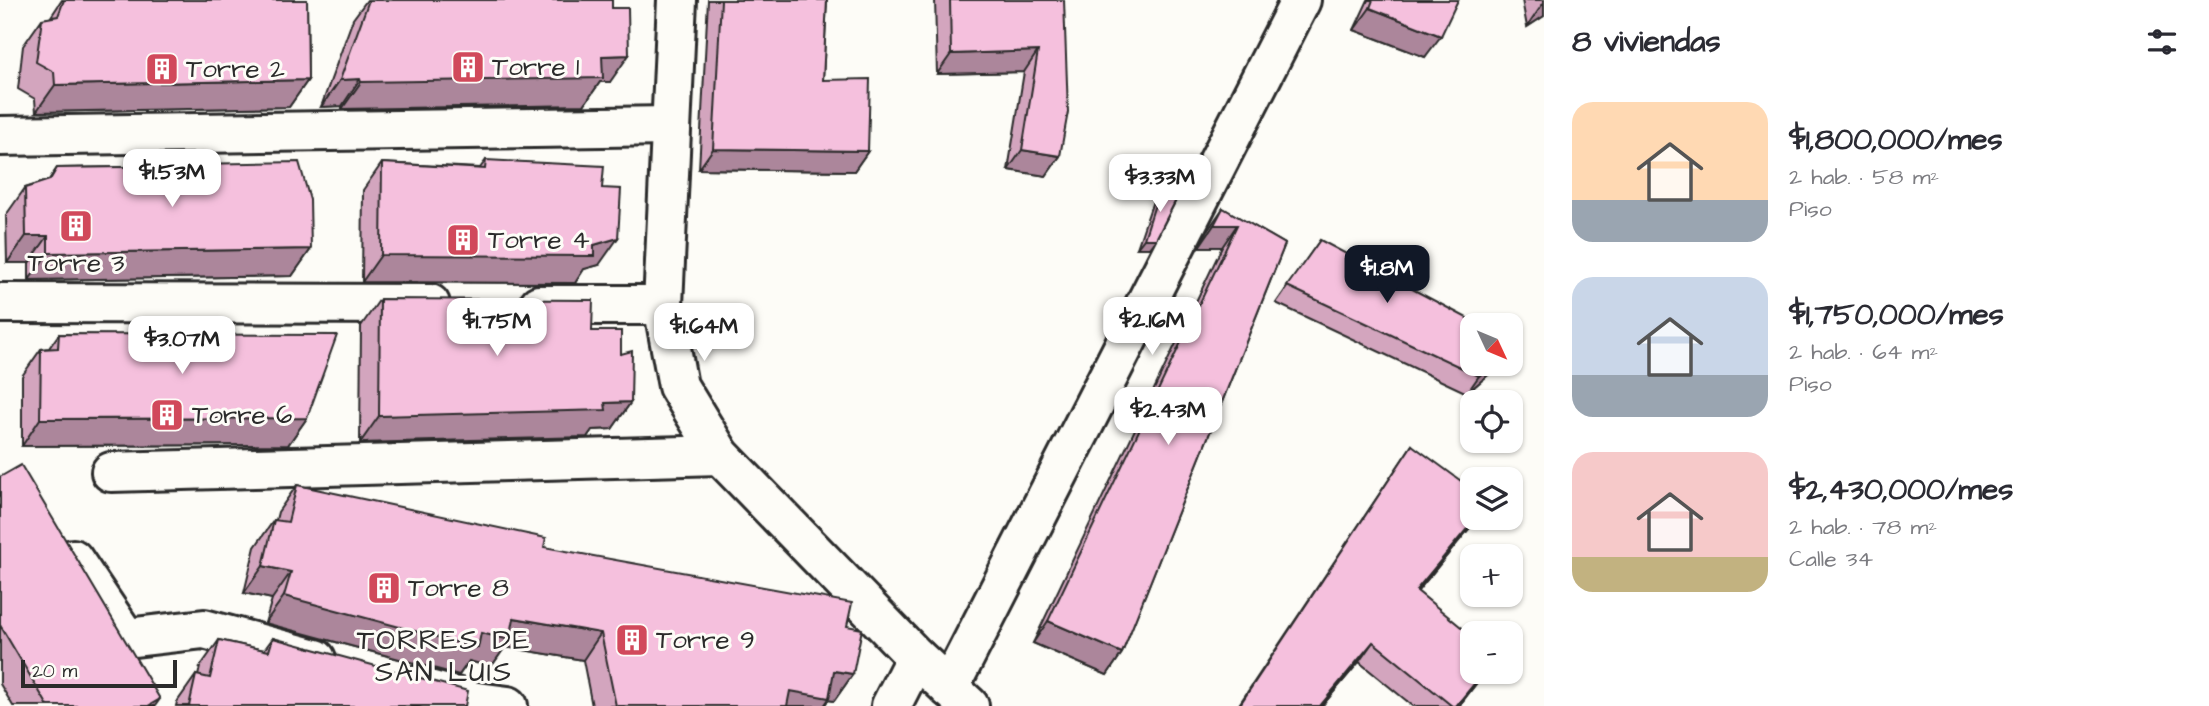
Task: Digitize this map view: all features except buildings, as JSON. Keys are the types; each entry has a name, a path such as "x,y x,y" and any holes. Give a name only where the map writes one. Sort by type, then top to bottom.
{"street":[{"path":"677,0 663,305 678,386 720,456 916,657 959,697 1301,0"},
{"path":"0,136 671,126"},
{"path":"0,303 469,304"},
{"path":"511,305 663,305"},
{"path":"111,472 720,456"},
{"path":"53,528 126,638 204,629 470,701 508,706"},
{"path":"891,706 916,657"}],"place":[{"name":"Torre 1","path":"468,67"},
{"name":"Torre 2","path":"162,69"},
{"name":"Torre 3","path":"76,226"},
{"name":"Torre 4","path":"463,240"},
{"name":"Torre 6","path":"167,415"},
{"name":"Torre 8","path":"384,588"},
{"name":"Torre 9","path":"632,640"}],"district":[{"name":"TORRES DE SAN LUIS","path":"444,656"}]}
